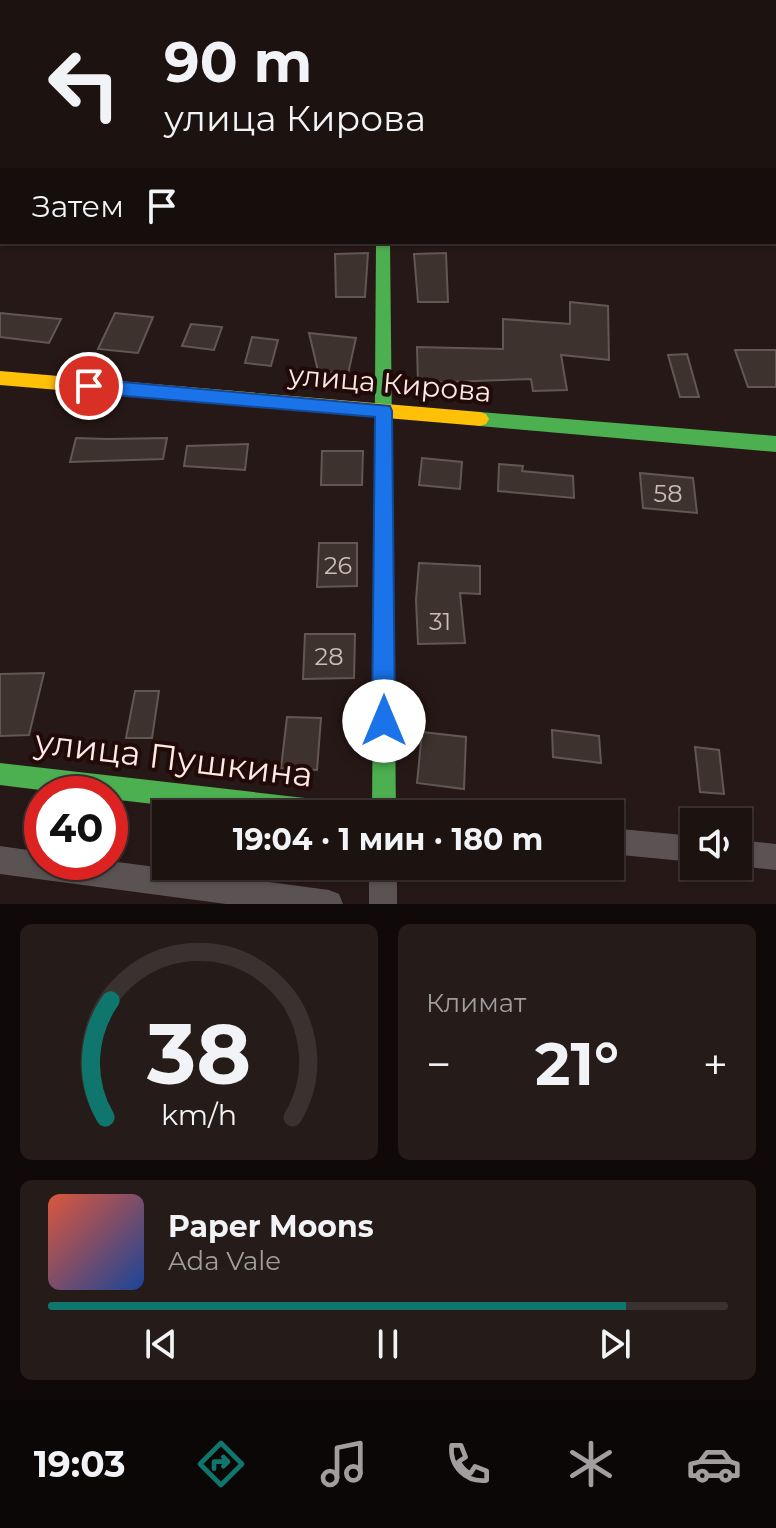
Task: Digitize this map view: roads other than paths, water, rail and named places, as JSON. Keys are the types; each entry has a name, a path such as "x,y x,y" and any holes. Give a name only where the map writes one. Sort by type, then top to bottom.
{"street":[{"path":"383,244 384,800"},
{"name":"улица Кирова","path":"0,378 776,444"},
{"name":"улица Пушкина","path":"0,774 221,800"},
{"path":"624,842 680,848"},
{"path":"752,854 776,857"},
{"path":"0,860 329,904"},
{"path":"383,880 383,904"}]}
